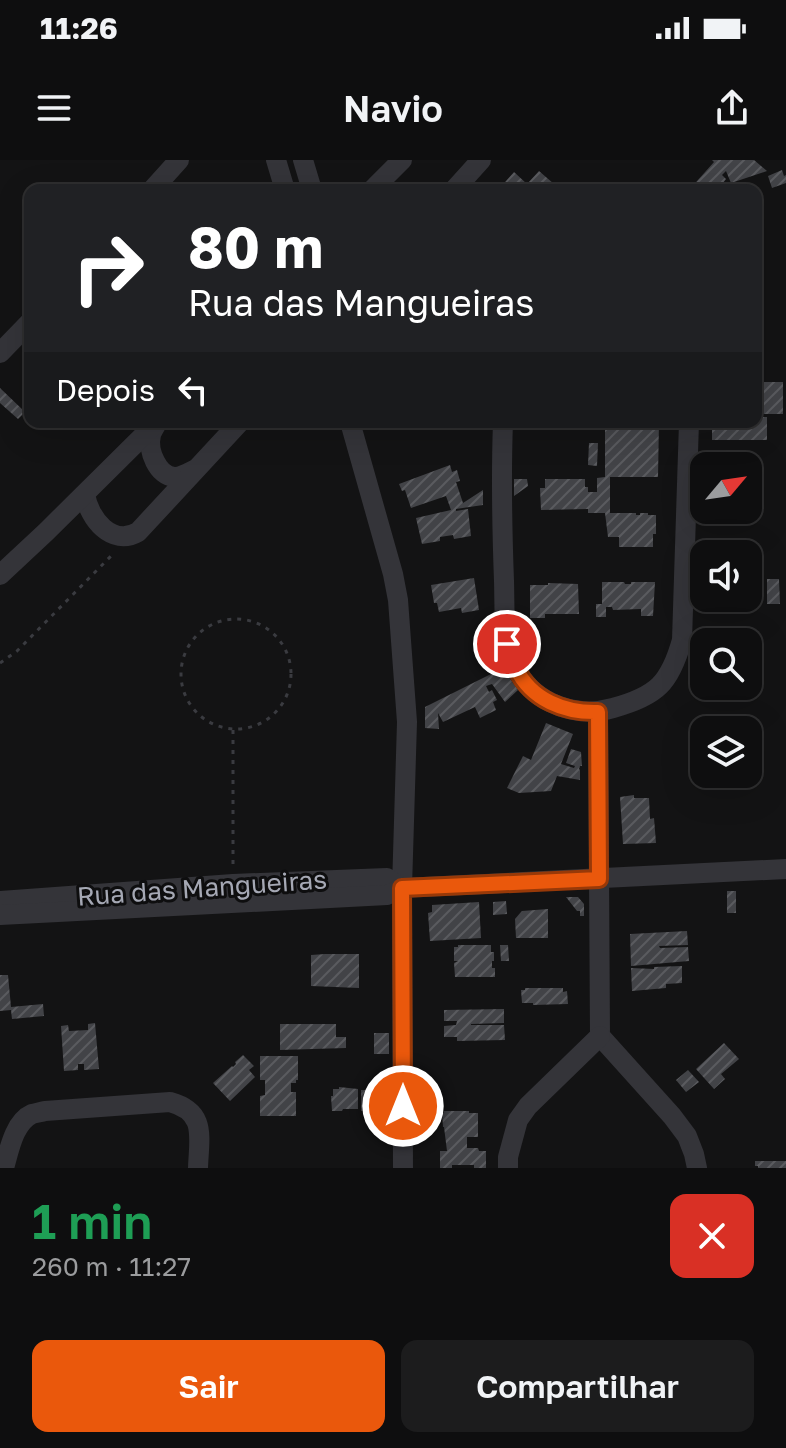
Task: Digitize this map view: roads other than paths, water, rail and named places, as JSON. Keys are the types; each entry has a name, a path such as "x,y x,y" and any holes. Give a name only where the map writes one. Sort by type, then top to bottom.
{"street":[{"path":"157,184 179,160"},
{"path":"276,160 283,184"},
{"path":"303,160 310,184"},
{"path":"378,184 402,160"},
{"path":"459,184 481,160"},
{"path":"0,353 24,328"},
{"path":"0,575 151,428"},
{"path":"154,428 151,442 162,472 175,477 195,470"},
{"path":"85,494 86,504 102,527 117,536 130,537 234,428"},
{"path":"352,428 398,600 407,722 402,888 403,1168"},
{"path":"503,428 501,489 507,644 517,671 530,688 549,702 581,712 598,712 638,700 655,691 675,664 682,640 689,428"},
{"path":"598,712 600,1036 687,1136 697,1168"},
{"name":"Rua das Mangueiras","path":"0,901 234,894 387,895 402,888 786,869"},
{"name":"Rua das Mangueiras","path":"0,915 234,894"},
{"path":"508,1168 518,1120 528,1106 600,1036"},
{"path":"4,1168 13,1139 30,1115 45,1111 170,1102 183,1105 197,1118 198,1168"}]}
